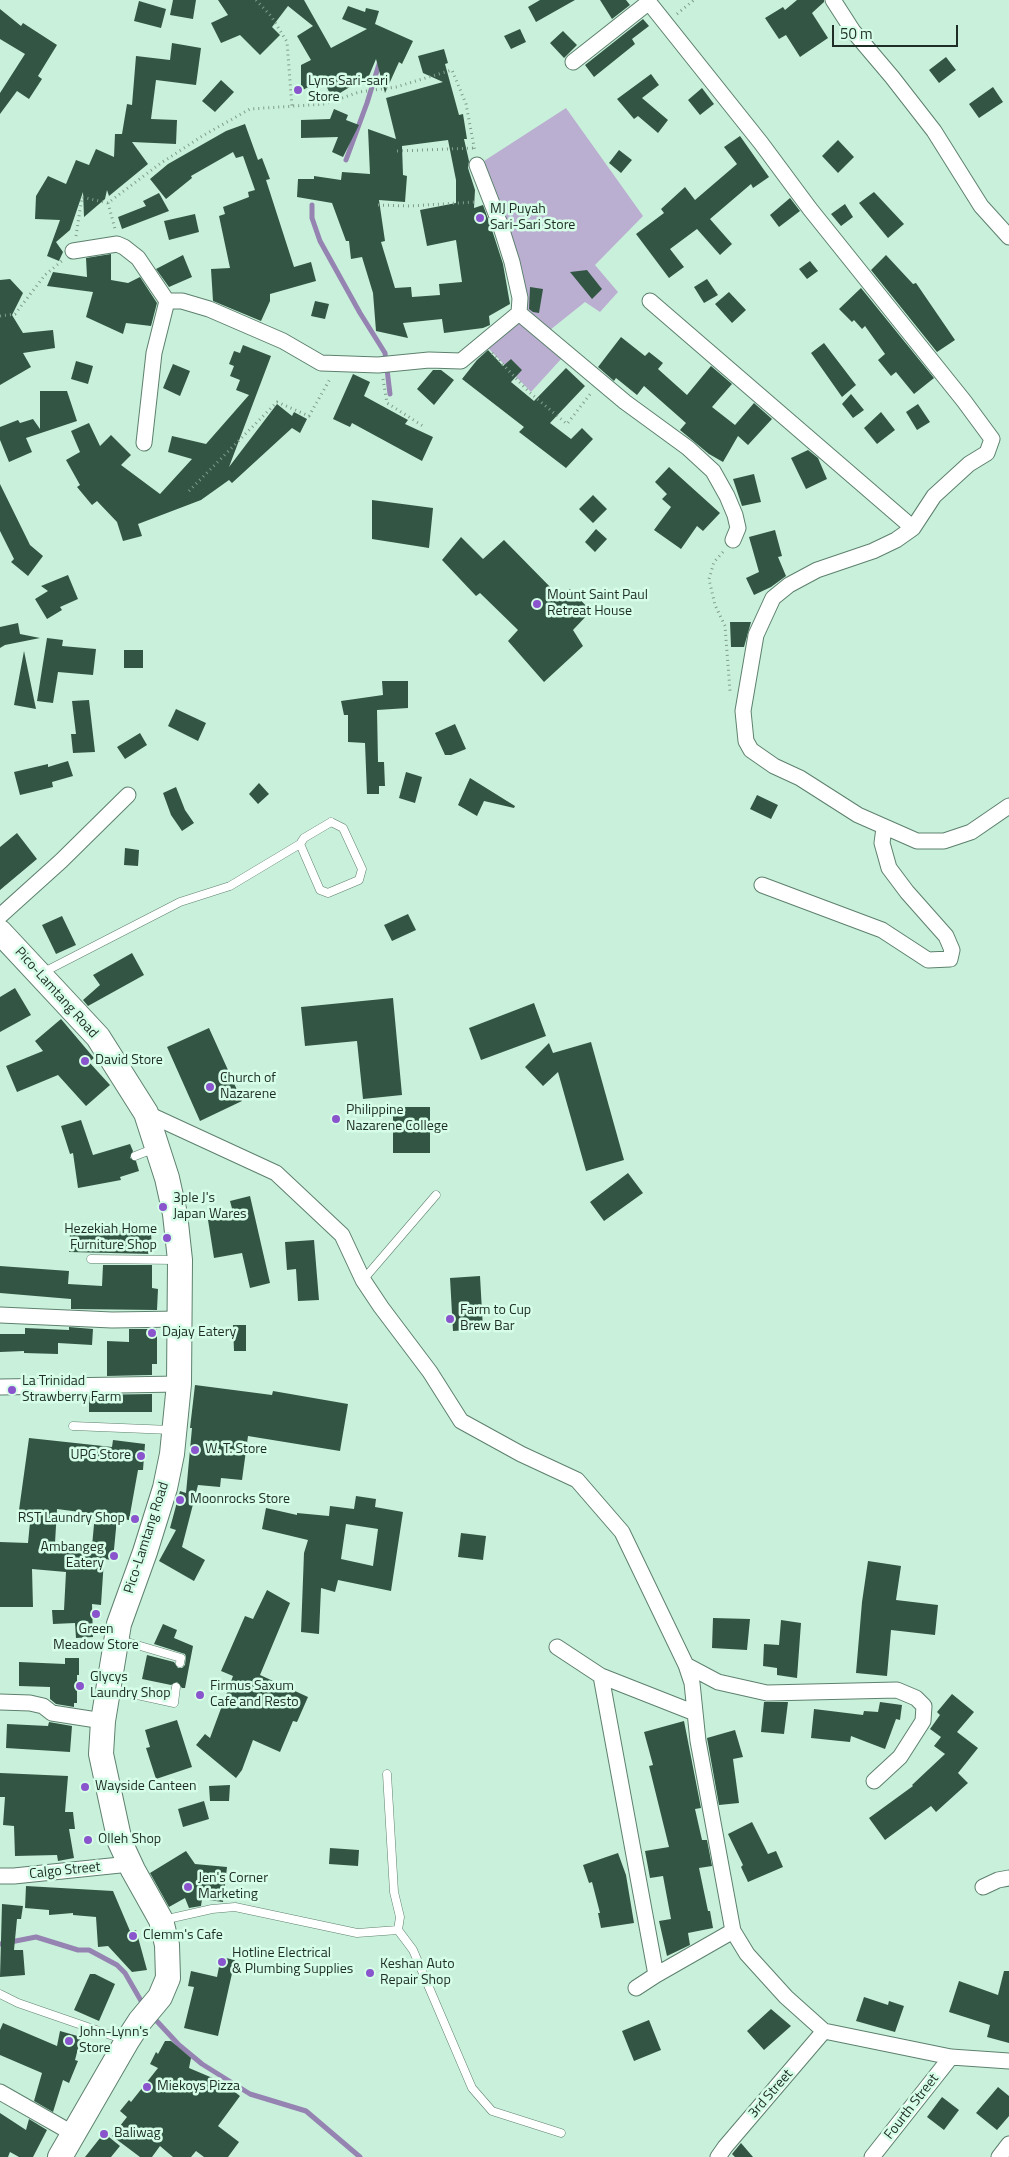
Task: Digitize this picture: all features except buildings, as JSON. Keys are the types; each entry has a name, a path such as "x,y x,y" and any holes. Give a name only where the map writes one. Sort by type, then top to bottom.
{"main road":[{"name":"Pico-Lamtang Road","path":"0,932 98,1037 146,1113 158,1147 173,1205 180,1260 181,1319 179,1384 175,1430 165,1488 145,1552 119,1624 103,1721 101,1754 120,1842 161,1920 167,1945 168,1978 160,1997 140,2021 127,2041 72,2133 60,2157"}],"street":[{"path":"833,0 853,31 934,131 981,206 1009,238"},
{"path":"573,62 648,1 992,439 987,453 969,464 934,496 913,528 896,540 873,551 817,570 789,585 773,598 756,635 743,711 746,741 751,750 774,766 815,787 858,815 917,841 944,841 971,832 1009,806"},
{"path":"167,300 182,301 209,309 283,341 321,363 384,365 430,360 461,361 519,314 520,298 512,262 477,165"},
{"path":"73,251 102,245 119,245 138,258 167,300 154,353 144,443"},
{"path":"650,301 913,528"},
{"path":"519,314 600,381 688,448 713,471 728,496 735,515 738,528 733,540"},
{"path":"0,916 61,861 128,795"},
{"path":"762,885 882,930 928,960 950,959 952,950 946,936 907,892 889,868 882,843 884,828"},
{"path":"146,1113 276,1173 342,1235 363,1280 430,1372 461,1421 521,1454 577,1480 622,1532 686,1665 692,1683 695,1713 733,1931 747,1954 779,1990 824,2031 951,2057 1009,2061"},
{"path":"0,1315 112,1320 181,1319"},
{"path":"0,1387 179,1384"},
{"path":"557,1647 601,1676 695,1713"},
{"path":"686,1665 718,1682 767,1693 897,1690 916,1698 924,1706 924,1721 900,1758 874,1782"},
{"path":"601,1676 656,1975"},
{"path":"0,1702 30,1703 43,1706 52,1713 103,1721"},
{"name":"Calgo Street","path":"0,1876 130,1864"},
{"path":"983,1887 998,1880 1009,1878"},
{"path":"636,1988 733,1931"},
{"name":"3rd Street","path":"718,2157 824,2031"},
{"name":"Fourth Street","path":"872,2157 951,2057"},
{"path":"0,2092 72,2133"},
{"path":"999,2157 1009,2144"}],"lane":[{"path":"40,974 180,902 230,886 300,844 304,838 331,822 343,828 362,869 359,880 328,893 320,890 300,844"},
{"path":"135,1156 158,1147"},
{"path":"363,1280 436,1195"},
{"path":"91,1258 180,1260"},
{"path":"73,1426 175,1430"},
{"path":"116,1639 181,1658 180,1663"},
{"path":"108,1689 174,1703 176,1686"},
{"path":"387,1774 394,1892 400,1918 398,1930 413,1950 472,2088 492,2111 561,2133"},
{"path":"161,1920 212,1909 235,1908 356,1933 398,1930"},
{"path":"0,1994 18,2004 127,2041"}],"path":[{"path":"256,0 271,16 288,42 292,107"},
{"path":"666,23 694,0"},
{"path":"108,203 161,163 204,135 250,110 326,104 359,92 396,87 452,70 466,104 477,165"},
{"path":"397,152 474,148"},
{"path":"0,316 15,314 45,275 73,251 82,197 108,203"},
{"path":"378,205 409,206 490,200"},
{"path":"108,203 119,245"},
{"path":"483,343 529,392 567,424 600,381"},
{"path":"189,491 277,402 309,416 339,363"},
{"path":"384,365 387,403 423,426"},
{"path":"733,540 714,562 709,579 715,605 724,626 728,656 729,688 744,720"}],"shaded area":[{"path":"566,108 643,216 595,265 618,292 600,312 585,302 550,330 523,311 523,295 484,161"},
{"path":"517,318 562,358 531,392 487,347"}],"waterway":[{"path":"346,160 380,61"},
{"path":"312,205 312,218 320,241 360,313 385,353 390,394"},
{"path":"0,1944 36,1937 78,1950 89,1950 117,1965 125,1973 144,2006"},
{"path":"153,2017 179,2045 202,2064 250,2094 306,2111 360,2157"}],"place":[{"name":"Lyns Sari-sari Store","path":"298,90"},
{"name":"MJ Puyah Sari-Sari Store","path":"480,218"},
{"name":"Mount Saint Paul Retreat House","path":"537,604"},
{"name":"David Store","path":"85,1061"},
{"name":"Church of Nazarene","path":"210,1087"},
{"name":"Philippine Nazarene College","path":"336,1119"},
{"name":"3ple J's Japan Wares","path":"163,1207"},
{"name":"Hezekiah Home Furniture Shop","path":"167,1238"},
{"name":"Farm to Cup Brew Bar","path":"450,1319"},
{"name":"Dajay Eatery","path":"152,1333"},
{"name":"La Trinidad Strawberry Farm","path":"12,1390"},
{"name":"W. T. Store","path":"195,1450"},
{"name":"UPG Store","path":"141,1456"},
{"name":"Moonrocks Store","path":"180,1500"},
{"name":"RST Laundry Shop","path":"135,1519"},
{"name":"Ambangeg Eatery","path":"114,1556"},
{"name":"Green Meadow Store","path":"96,1614"},
{"name":"Glycys Laundry Shop","path":"80,1686"},
{"name":"Firmus Saxum Cafe and Resto","path":"200,1695"},
{"name":"Wayside Canteen","path":"85,1787"},
{"name":"Olleh Shop","path":"88,1840"},
{"name":"Jen's Corner Marketing","path":"188,1887"},
{"name":"Clemm's Cafe","path":"133,1936"},
{"name":"Hotline Electrical & Plumbing Supplies","path":"222,1962"},
{"name":"Keshan Auto Repair Shop","path":"370,1973"},
{"name":"John-Lynn's Store","path":"69,2041"},
{"name":"Miekoys Pizza","path":"147,2087"},
{"name":"Baliwag","path":"104,2134"}]}
